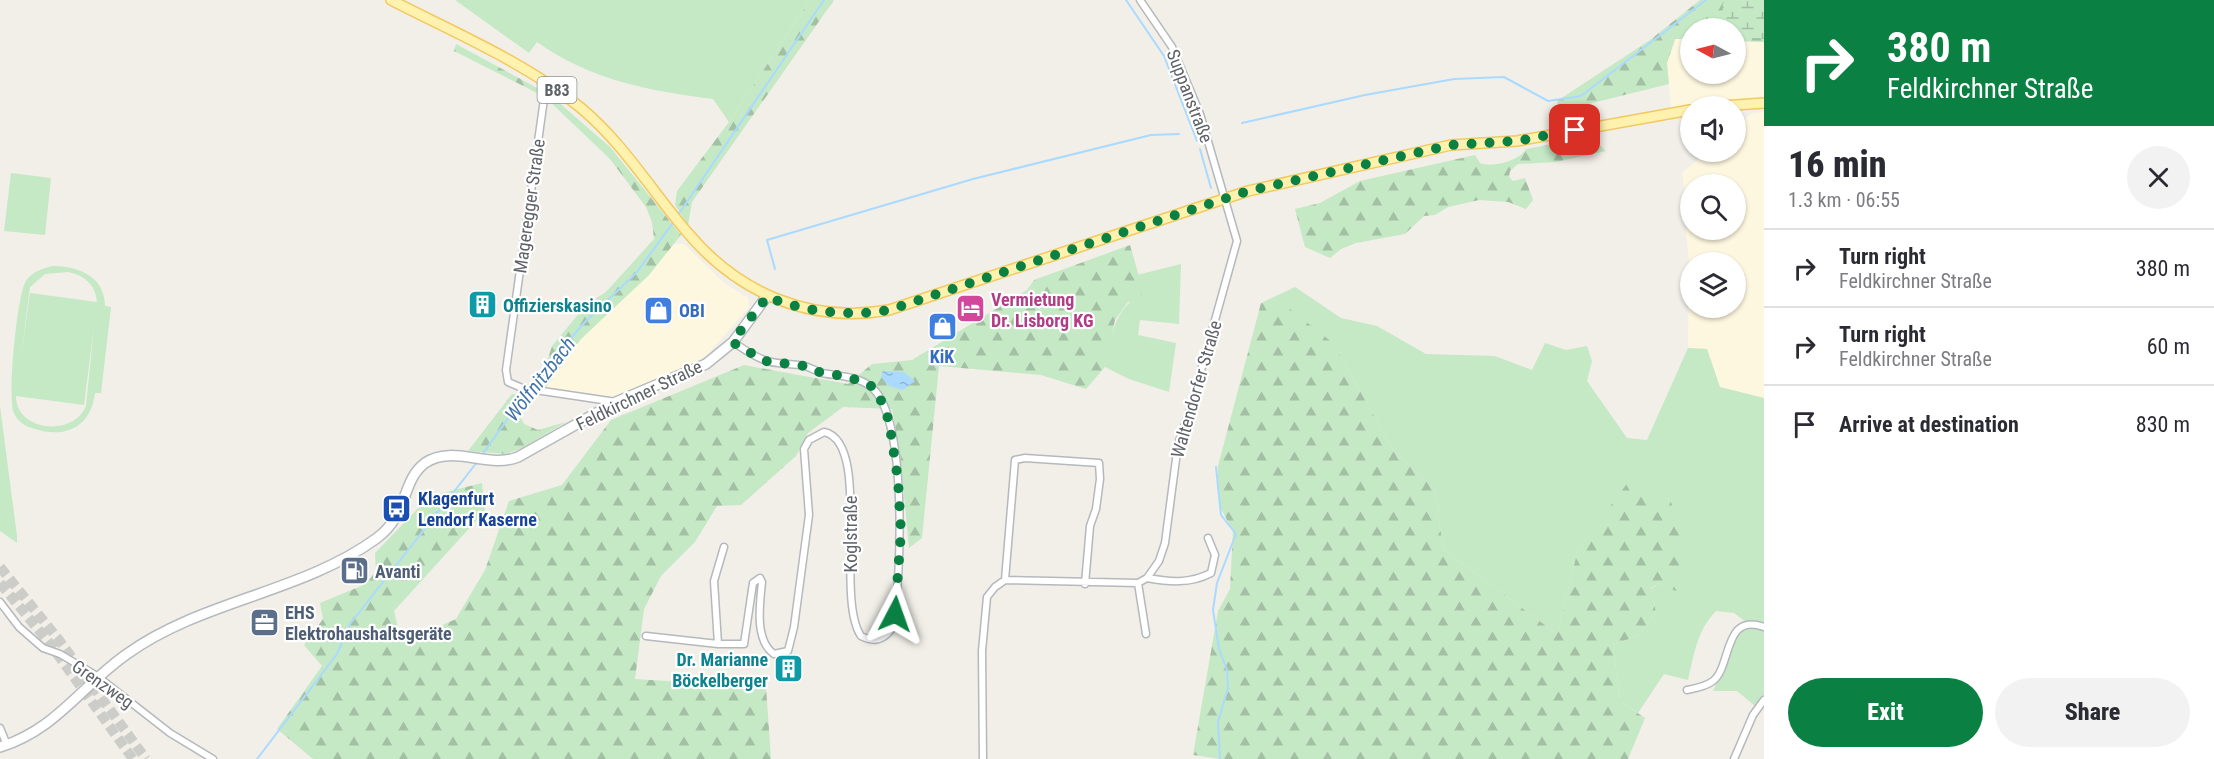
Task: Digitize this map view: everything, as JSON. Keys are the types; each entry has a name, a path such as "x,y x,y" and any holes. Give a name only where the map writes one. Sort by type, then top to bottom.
{"main road":[{"name":"B83","path":"391,0 518,65 565,95 615,140 687,232 728,271 767,297 802,308 837,313 856,314 889,310 1226,198 1451,145 1517,141 1680,112"},
{"path":"1746,104 1764,103"}],"street":[{"name":"Suppanstraße","path":"1140,0 1172,47 1200,114 1226,198"},
{"name":"Mageregger Straße","path":"544,99 506,370 508,382 522,388 616,402"},
{"name":"Waltendorfer Straße","path":"1147,578 1159,561 1165,543 1178,444 1190,410 1238,241 1226,198"},
{"name":"Feldkirchner Straße","path":"4,746 55,719 73,704 97,676 128,653 179,626 309,574 360,549 394,523 415,472 425,463 436,458 502,461 518,457 616,402 700,367 732,342 767,297"},
{"name":"Koglstraße","path":"646,636 718,644 744,644 748,603 753,583 760,578 762,582 760,624 764,643 774,654 788,651 794,627 809,515 804,449 809,440 824,432 831,434 844,452 851,496 849,561 852,614 856,628 861,636 868,640 882,638 892,627 901,532 898,480 889,421 878,393 870,385 848,377 819,372 805,366 765,361 732,342"},
{"path":"1005,580 1015,460 1025,458 1099,464 1098,499 1090,526 1085,584"},
{"path":"983,759 982,651 987,597 995,587 1005,580 1085,584 1138,583 1147,578 1166,582 1196,581 1211,573 1215,555 1208,538"},
{"path":"718,644 714,581 724,547"},
{"path":"1138,583 1146,634"},
{"name":"Grenzweg","path":"0,602 19,627 43,648 60,654 97,676 170,733 213,759"},
{"path":"1687,690 1701,687 1715,680 1731,641 1743,626 1754,623 1764,627"},
{"path":"1734,759 1754,715 1764,700"},
{"path":"0,728 4,746"}],"shaded area":[{"path":"1676,39 1680,39 1680,84 1746,84 1746,41 1764,42 1764,98 1746,100 1746,96 1680,96 1680,107 1671,108 1667,63"},
{"path":"1764,112 1764,398 1720,387 1707,349 1688,348 1688,318 1746,318 1746,252 1688,252 1687,240 1746,240 1746,174 1682,173 1695,162 1746,162 1746,118 1752,113"},
{"path":"672,244 684,244 723,282 748,298 749,307 708,354 690,367 612,397 546,387 581,339 649,275"}],"green space":[{"path":"455,0 810,0 729,122 713,99 666,92 599,75 557,55 537,42 529,53"},
{"path":"810,0 834,0 692,202 688,225 675,205 677,191 729,122"},
{"path":"1700,0 1764,0 1764,42 1746,41 1746,18 1680,18 1680,39 1675,39 1667,63 1669,84 1560,111 1557,101 1650,40"},
{"path":"1728,0 1764,0 1764,39 1746,37 1746,18 1722,18 1723,3"},
{"path":"456,44 550,95 610,147 681,235 649,275 581,339 546,387 539,387 552,346 586,305 606,292 654,239 652,222 646,207 610,159 545,97 454,51"},
{"path":"1569,141 1596,141 1606,151 1556,162 1518,164 1510,171 1509,177 1513,181 1525,178 1533,200 1526,209 1508,202 1479,200 1448,207 1435,215 1424,216 1405,234 1356,243 1341,249 1330,258 1305,247 1295,209 1320,203 1360,181 1475,155 1480,163 1498,164 1518,157 1526,149"},
{"path":"11,173 51,178 45,235 4,231"},
{"path":"1130,245 1143,290 1140,300 1128,302 1115,320 1105,367 1086,389 1041,375 939,366 922,538 909,548 900,452 892,409 843,407 808,433 796,456 741,505 717,506 695,542 661,576 644,609 635,679 766,687 771,759 313,759 277,729 322,666 304,645 323,619 320,603 366,584 376,571 375,553 430,496 482,483 485,511 394,611 398,628 420,635 456,619 485,570 509,501 562,485 611,420 744,365 848,384 872,364 912,360 1027,290 1034,280"},
{"path":"1181,264 1179,324 1140,320 1138,335 1176,343 1169,392 1129,379 1105,367 1115,324 1125,307 1143,291 1137,275"},
{"path":"53,266 72,268 89,275 101,288 105,306 111,307 101,393 95,393 93,404 83,422 67,431 47,432 32,428 20,421 14,413 12,389 19,305 26,281 38,271","holes":["68,272 79,276 92,286 97,302 30,293 20,365 30,287 45,274","94,327 86,406 80,416 70,423 59,426 46,426 25,417 19,408 16,396 84,405"]},
{"path":"1295,287 1341,318 1377,326 1426,354 1495,356 1532,370 1545,343 1566,350 1587,346 1592,361 1587,381 1627,438 1647,440 1688,348 1707,349 1720,387 1764,398 1764,696 1755,706 1737,691 1713,691 1746,622 1734,613 1716,611 1700,635 1688,680 1664,674 1638,713 1620,701 1613,645 1639,635 1656,612 1651,589 1659,583 1676,590 1670,500 1629,482 1578,549 1557,634 1443,549 1435,490 1392,448 1333,343 1261,303"},
{"path":"1261,303 1290,309 1333,343 1392,448 1435,490 1443,549 1557,634 1578,549 1629,481 1670,500 1685,535 1683,586 1676,591 1659,583 1651,588 1656,612 1639,635 1613,645 1620,701 1645,718 1628,759 1221,759 1193,755 1218,611 1230,589 1233,531 1220,507 1217,486 1218,466"},
{"path":"512,394 533,395 520,416 524,424 538,430 566,422 522,448 506,454 468,451"},
{"path":"0,406 17,536 17,543 0,531"}],"water":[{"path":"883,371 904,372 915,381 903,390 889,386 881,377"}],"waterway":[{"name":"Wölfnitzbach","path":"678,215 824,0"},
{"path":"1126,0 1164,56 1197,141"},
{"path":"1242,123 1365,95 1454,79 1504,77 1548,101 1581,96 1706,0"},
{"path":"775,269 767,240 973,179 1151,135 1179,134"},
{"path":"1200,149 1211,188"},
{"name":"Wölfnitzbach","path":"481,456 540,374 585,322 637,272 675,220"},
{"name":"Wölfnitzbach","path":"257,759 337,654 350,624 478,461"},
{"path":"1216,467 1221,515 1236,534 1217,583 1213,610 1219,649 1227,670 1228,688 1218,722 1220,759"}],"tunnel":[{"path":"0,567 59,640 146,759"},
{"path":"0,583 50,644 133,759"}],"place":[{"name":"Offizierskasino","path":"482,305"},
{"name":"Vermietung Dr. Lisborg KG","path":"970,309"},
{"name":"OBI","path":"658,310"},
{"name":"KiK","path":"942,327"},
{"name":"Klagenfurt Lendorf Kaserne","path":"397,508"},
{"name":"Avanti","path":"354,571"},
{"name":"EHS Elektrohaushaltsgeräte","path":"264,622"},
{"name":"Dr. Marianne Böckelberger","path":"789,669"}],"route":[{"path":"895,614 901,532 898,480 889,421 878,393 870,385 848,377 819,372 805,366 765,361 732,342 767,297 802,308 837,313 856,314 889,310 1248,191 1451,145 1517,141 1575,130"}]}
